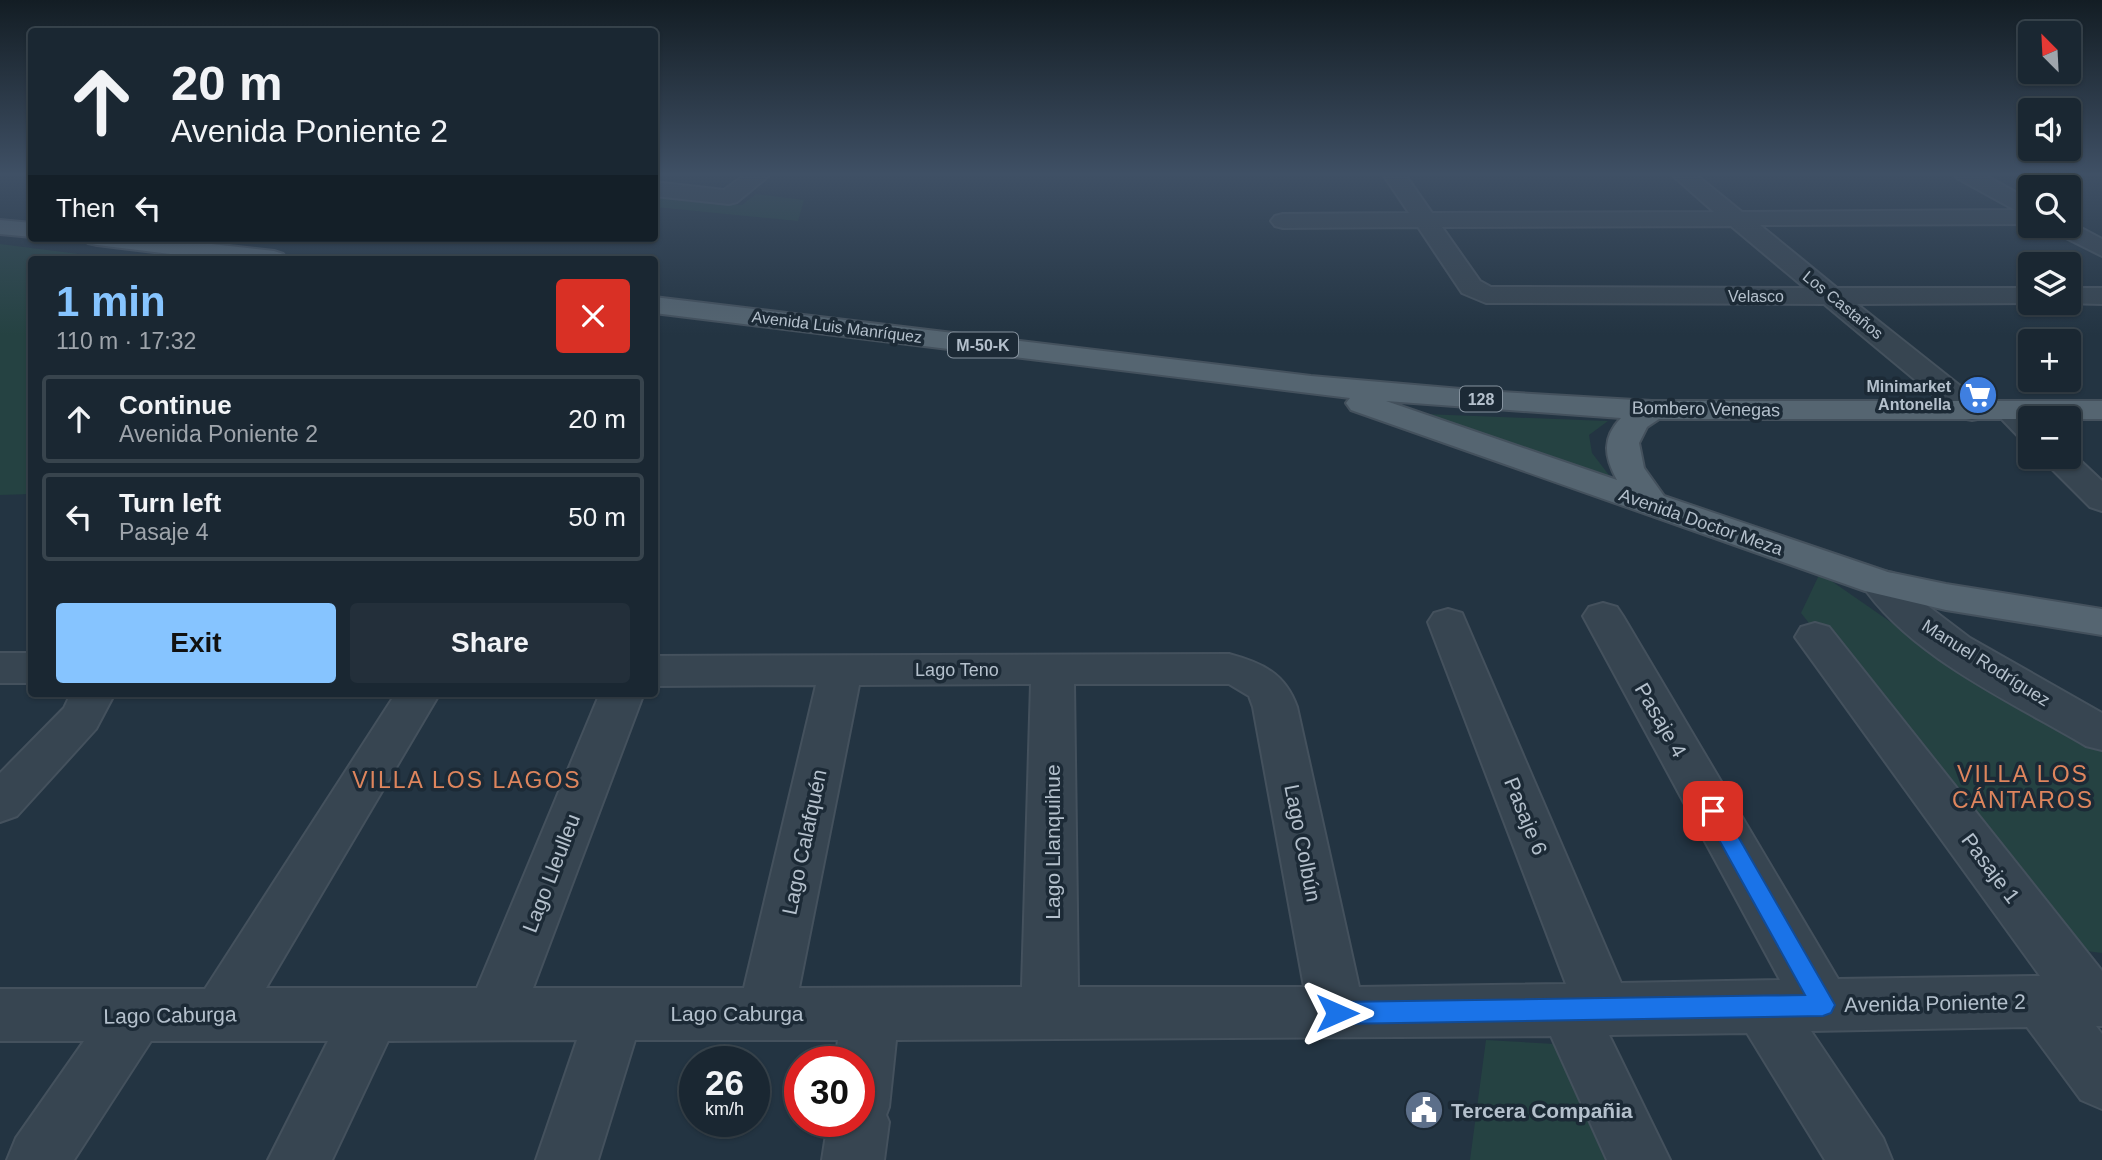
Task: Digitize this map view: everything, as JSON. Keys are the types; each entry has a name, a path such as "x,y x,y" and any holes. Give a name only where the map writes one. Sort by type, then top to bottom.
{"main road":[{"path":"1,227 28,230"},
{"path":"131,242 249,256"},
{"name":"Avenida Luis Manríquez","path":"658,305 1311,385"},
{"name":"Bombero Venegas","path":"1311,385 1484,400 1652,410 1972,411 2018,420"},
{"name":"Avenida Doctor Meza","path":"1311,385 1879,582 1946,597 2102,622"},
{"path":"1652,410 1633,421 1627,428 1622,451 1632,477 1654,506"},
{"name":"Bombero Venegas","path":"2081,413 2102,410"}],"street":[{"name":"Velasco","path":"1428,227 1471,287 1481,294 1497,296 2018,296"},
{"name":"Los Castaños","path":"1748,227 1972,411"},
{"path":"2081,238 2102,249"},
{"path":"2081,296 2102,296"},
{"path":"2070,469 2102,500"},
{"name":"Manuel Rodríguez","path":"1879,582 1912,617 1956,648 2102,734"},
{"name":"Pasaje 4","path":"1603,617 1823,1005"},
{"name":"Pasaje 6","path":"1448,622 1639,1160"},
{"name":"Pasaje 1","path":"1815,637 2078,1000 2102,1080"},
{"path":"0,668 28,668"},
{"name":"Lago Teno","path":"658,671 1229,668 1258,679"},
{"name":"Lago Llanquihue","path":"1050,1014 1053,670"},
{"name":"Lago Calafquén","path":"766,1014 841,671"},
{"name":"Lago Colbún","path":"1258,679 1272,695 1275,707 1337,1013"},
{"path":"0,803 80,718 91,697"},
{"path":"220,1014 416,697"},
{"name":"Lago Lleulleu","path":"495,1014 620,697"},
{"name":"Avenida Poniente 2","path":"1475,1012 2078,1000"},
{"path":"1762,1006 1861,1160"},
{"path":"567,1160 615,1012"},
{"name":"Lago Caburga","path":"0,1015 1475,1012"},
{"path":"866,1046 870,1014"},
{"path":"299,1160 371,1015"},
{"path":"38,1160 135,1016"},
{"path":"853,1160 856,1137"}],"green space":[{"path":"0,244 94,256 28,256 28,494 0,495"},
{"path":"1424,414 1608,421 1589,435 1592,453 1612,479"},
{"path":"1820,573 1892,623 2102,745 2102,953 2063,948 1801,613"},
{"path":"1486,1040 1554,1044 1605,1160 1470,1160"}],"place":[{"name":"Minimarket Antonella","path":"1978,395"},
{"name":"Tercera Compañia","path":"1424,1110"}],"district":[{"name":"VILLA LOS LAGOS","path":"467,780"},
{"name":"VILLA LOS CÁNTAROS","path":"2023,787"}],"route":[{"path":"1337,1013 1823,1005 1713,811"}]}
